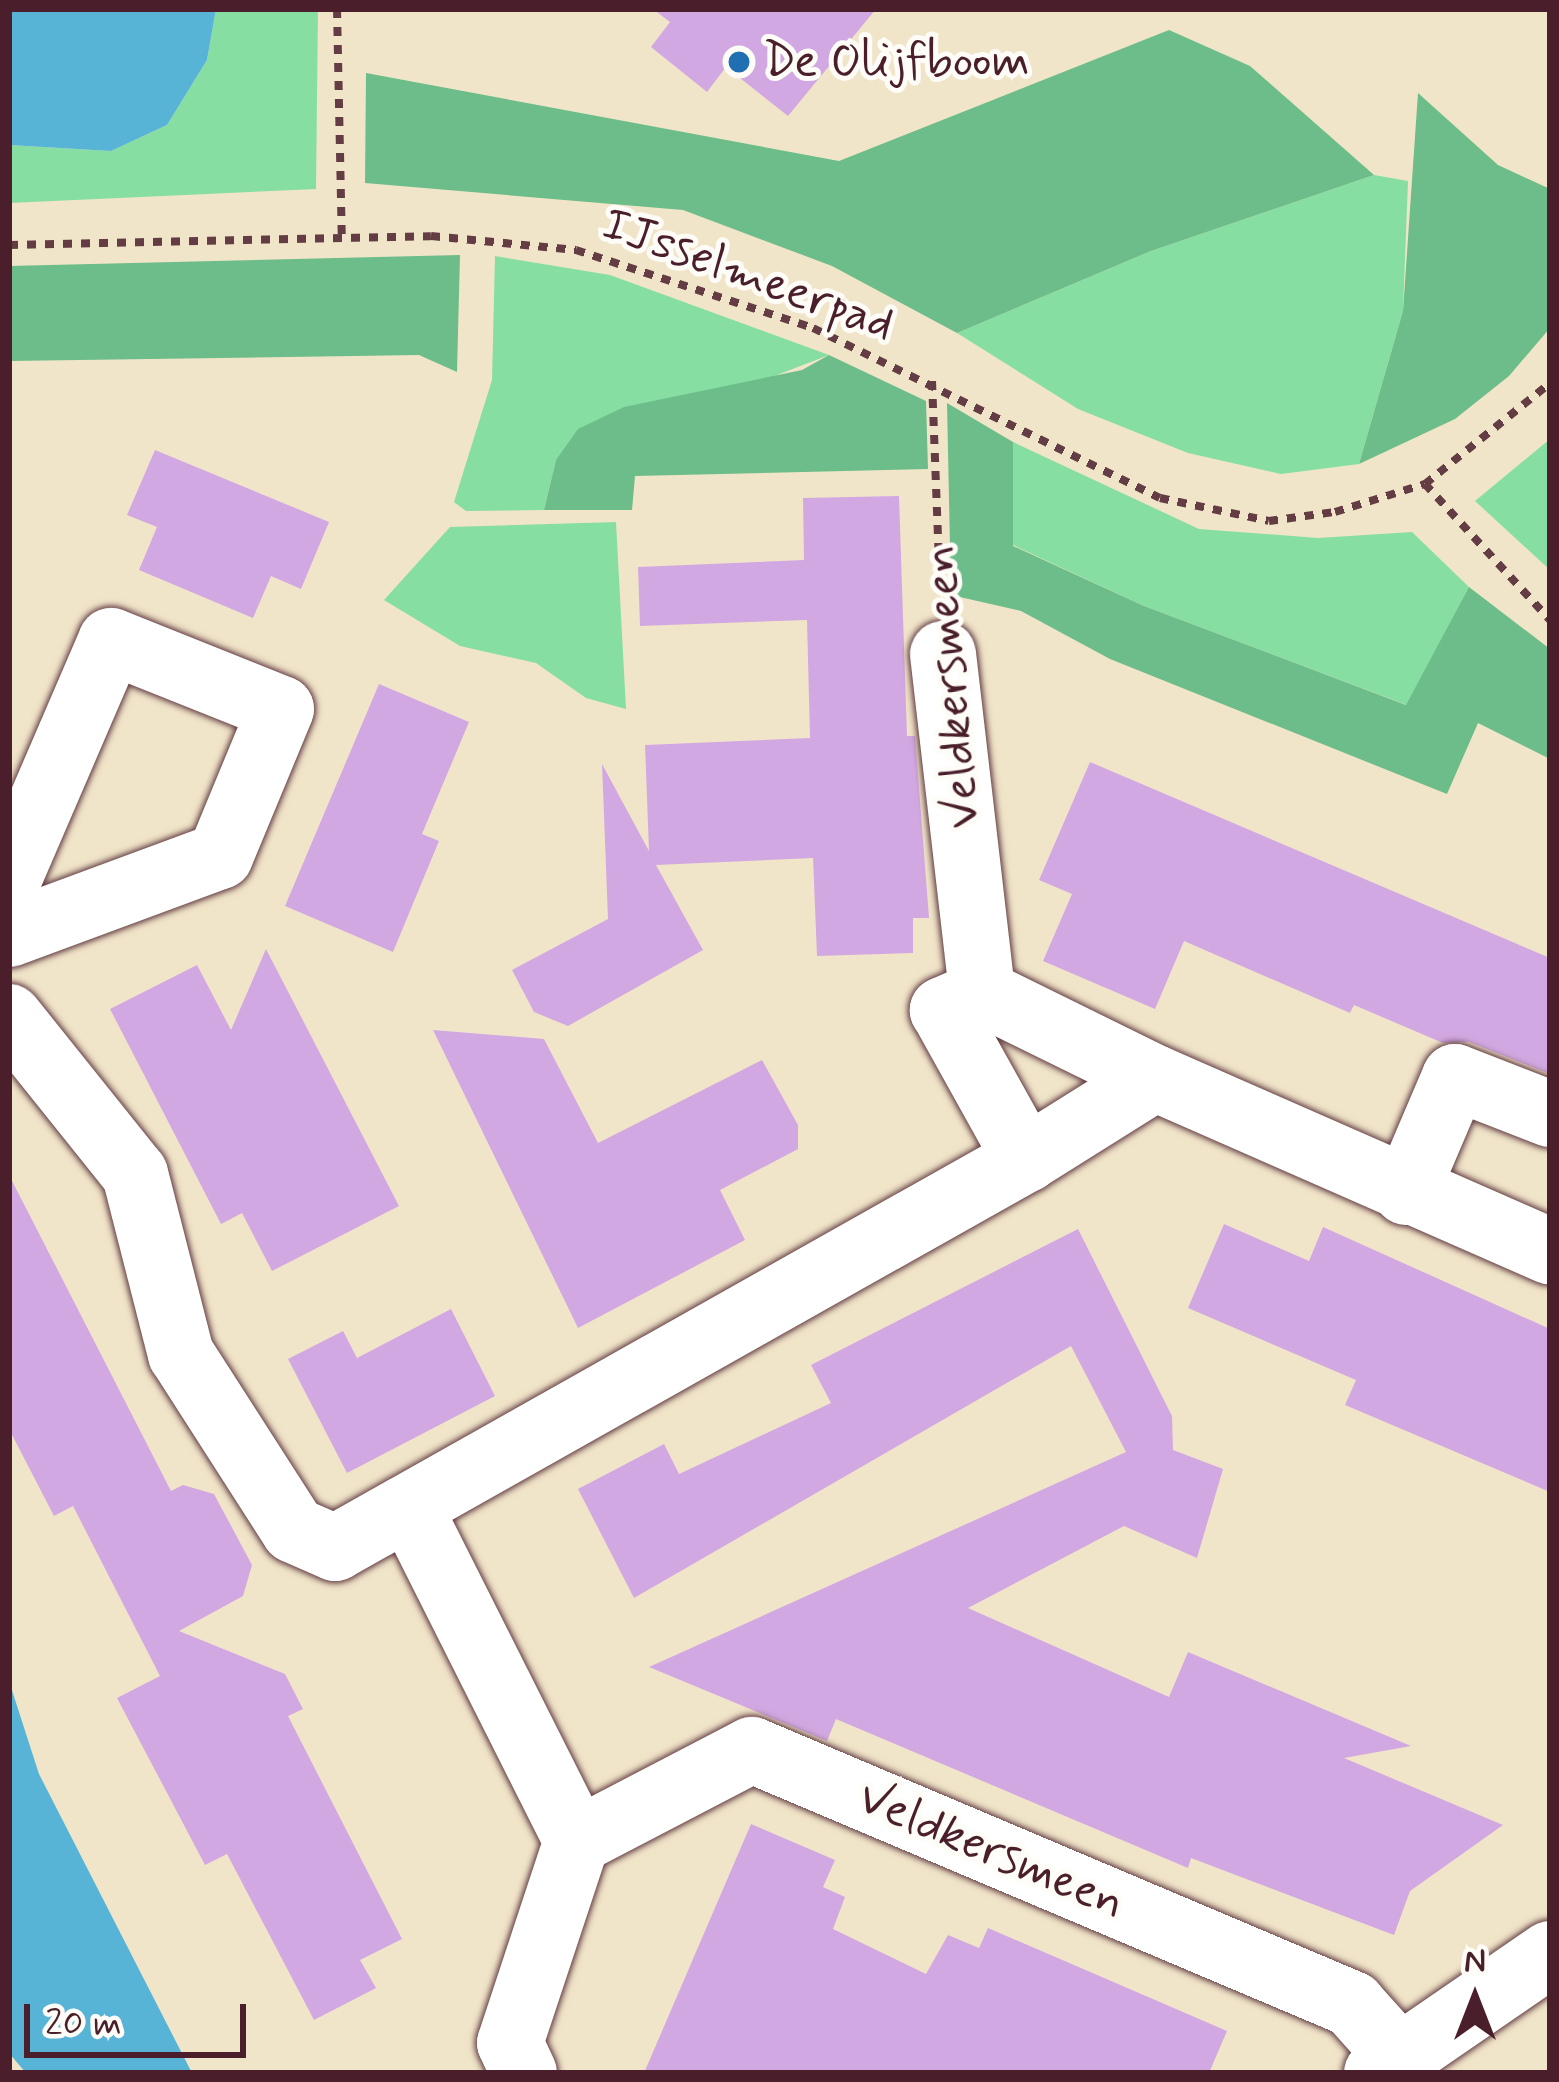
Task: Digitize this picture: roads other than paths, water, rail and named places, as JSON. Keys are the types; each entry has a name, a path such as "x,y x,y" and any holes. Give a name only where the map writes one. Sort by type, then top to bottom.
{"street":[{"path":"9,878 111,640 281,709 220,856 9,934"},
{"name":"Veldkersmeen","path":"943,654 982,993"},
{"path":"1026,1159 943,1010 982,993 1155,1078 1406,1192 1550,1251"},
{"path":"9,1017 135,1174 181,1354 294,1530 335,1548 411,1511 1026,1159 1155,1078"},
{"path":"1406,1192 1455,1077 1550,1114"},
{"path":"411,1511 577,1841 510,2043 524,2073"},
{"name":"Veldkersmeen","path":"577,1841 752,1750 1352,2004 1386,2063"},
{"path":"1386,2063 1550,1954"}],"water":[{"path":"9,9 216,9 207,60 167,125 111,151 9,145"},
{"path":"9,1681 39,1774 192,2073 26,2073 9,2053"}],"place":[{"name":"De Olijfboom","path":"739,62"}]}
